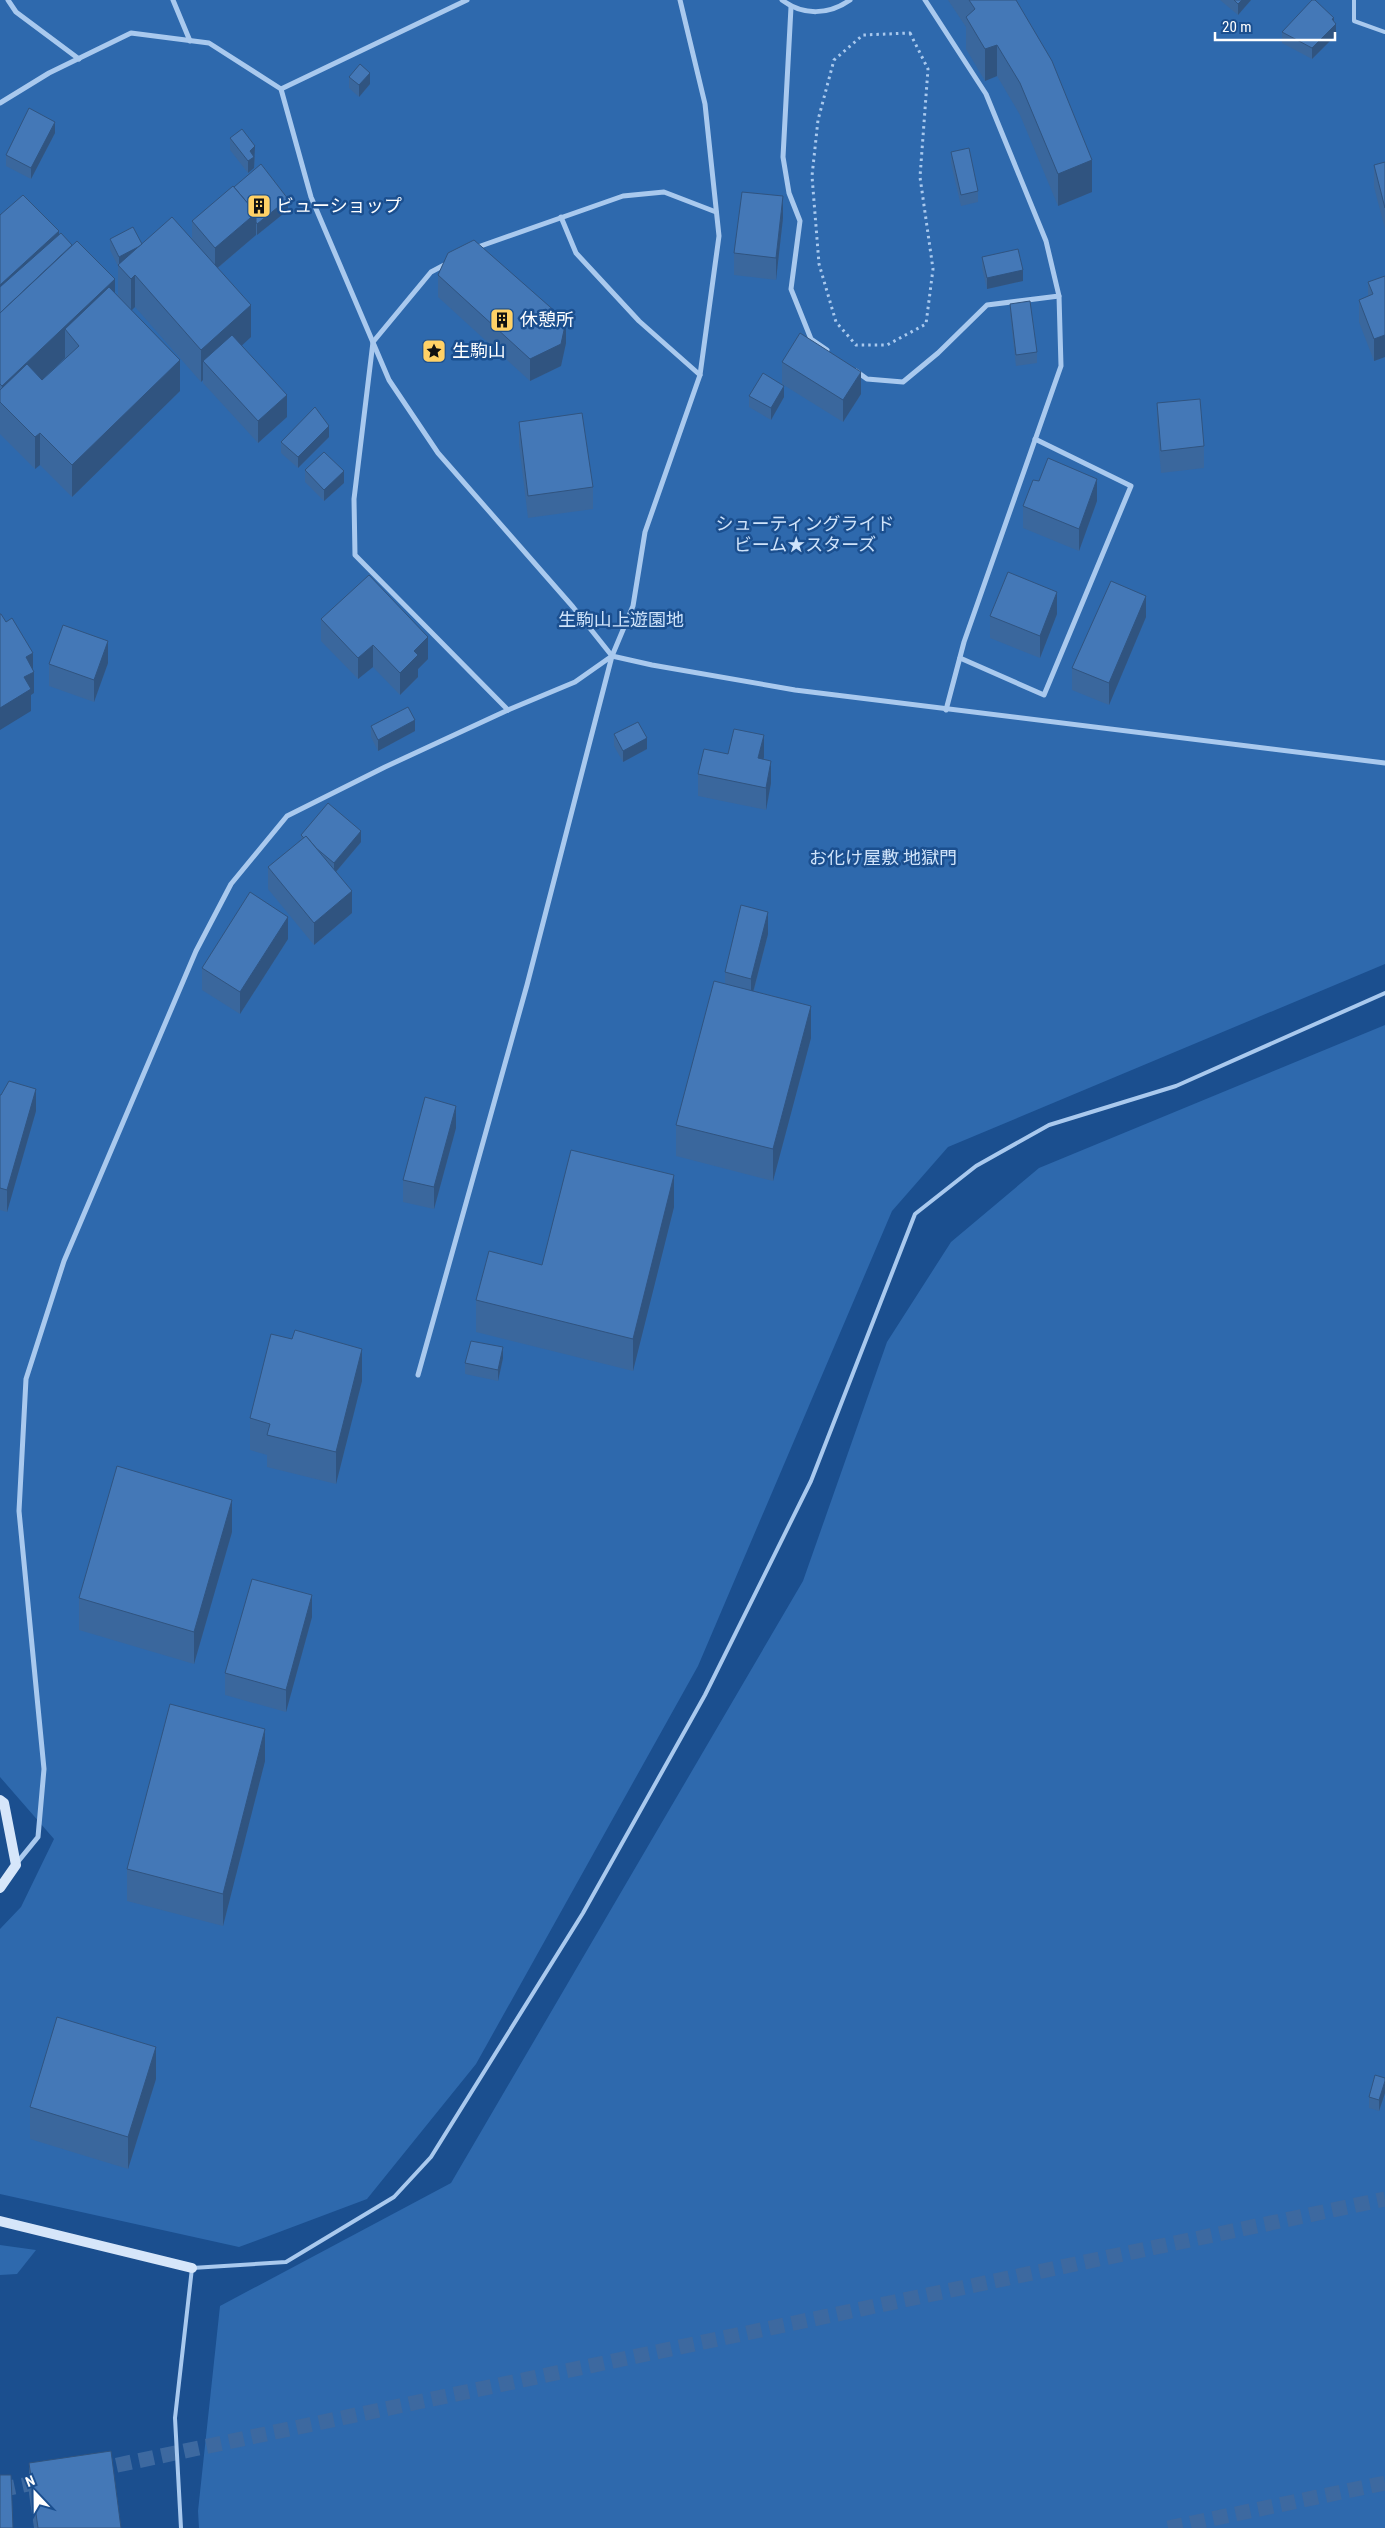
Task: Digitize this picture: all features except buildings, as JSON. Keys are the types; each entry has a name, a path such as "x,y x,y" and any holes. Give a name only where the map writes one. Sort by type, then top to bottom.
{"street":[{"path":"8,0 16,12 79,58"},
{"path":"173,0 190,41"},
{"path":"281,89 466,0"},
{"path":"418,1375 527,985 612,656 634,606 645,532 700,376 719,236 705,104 680,0"},
{"path":"782,0 791,7 807,12 824,11 840,7 850,0"},
{"path":"926,0 986,94 1046,241 1059,296 1061,366 960,658 946,710"},
{"path":"791,7 783,157 789,194 800,221 791,289 811,339 835,356"},
{"path":"0,103 79,58 131,33 209,43 281,89 311,197 389,380 438,453 573,607 612,656 652,666 794,690 1385,763"},
{"path":"468,252 623,196 664,192 716,212"},
{"path":"561,217 576,253 639,321 700,376"},
{"path":"454,260 432,272 373,342 354,499 355,554 508,710"},
{"path":"851,367 867,379 903,382 938,353 987,305 1059,296"},
{"path":"960,658 1044,696 1131,486 1035,439"},
{"path":"0,1888 38,1837 44,1769 18,1511 26,1379 64,1261 192,960 231,884 287,816 508,710 575,682 612,656"},
{"path":"0,1800 4,1803 16,1865"},
{"path":"0,2221 192,2268"}],"lane":[{"path":"1354,0 1354,21 1385,32"},
{"path":"181,2528 175,2418 192,2268 286,2262 394,2197 431,2157 583,1913 705,1695 811,1482 915,1214 976,1166 1049,1126 1176,1086 1385,993"}],"path":[{"path":"910,33 928,69 920,177 933,270 926,324 887,345 856,345 836,322 818,264 812,176 818,120 834,60 863,35 910,33"}],"green space":[{"name":"生駒山上遊園地","path":"0,0 1385,0 1385,964 948,1147 892,1211 698,1666 476,2064 367,2199 239,2247 0,2194 0,1929 21,1907 54,1839 0,1777"},
{"path":"1385,1025 1385,2528 199,2528 198,2511 220,2306 451,2183 803,1581 887,1342 951,1242 1039,1168"},
{"path":"0,2245 36,2250 17,2274 0,2275"}],"tunnel":[{"path":"94,2470 1385,2199"},
{"path":"0,2490 47,2480"},
{"path":"1168,2528 1385,2483"}],"place":[{"name":"ビューショップ","path":"259,206"},
{"name":"休憩所","path":"502,320"},
{"name":"生駒山","path":"434,351"}],"park label":[{"name":"シューティングライド ビーム★スターズ","path":"805,534"},
{"name":"お化け屋敷 地獄門","path":"883,858"}]}
